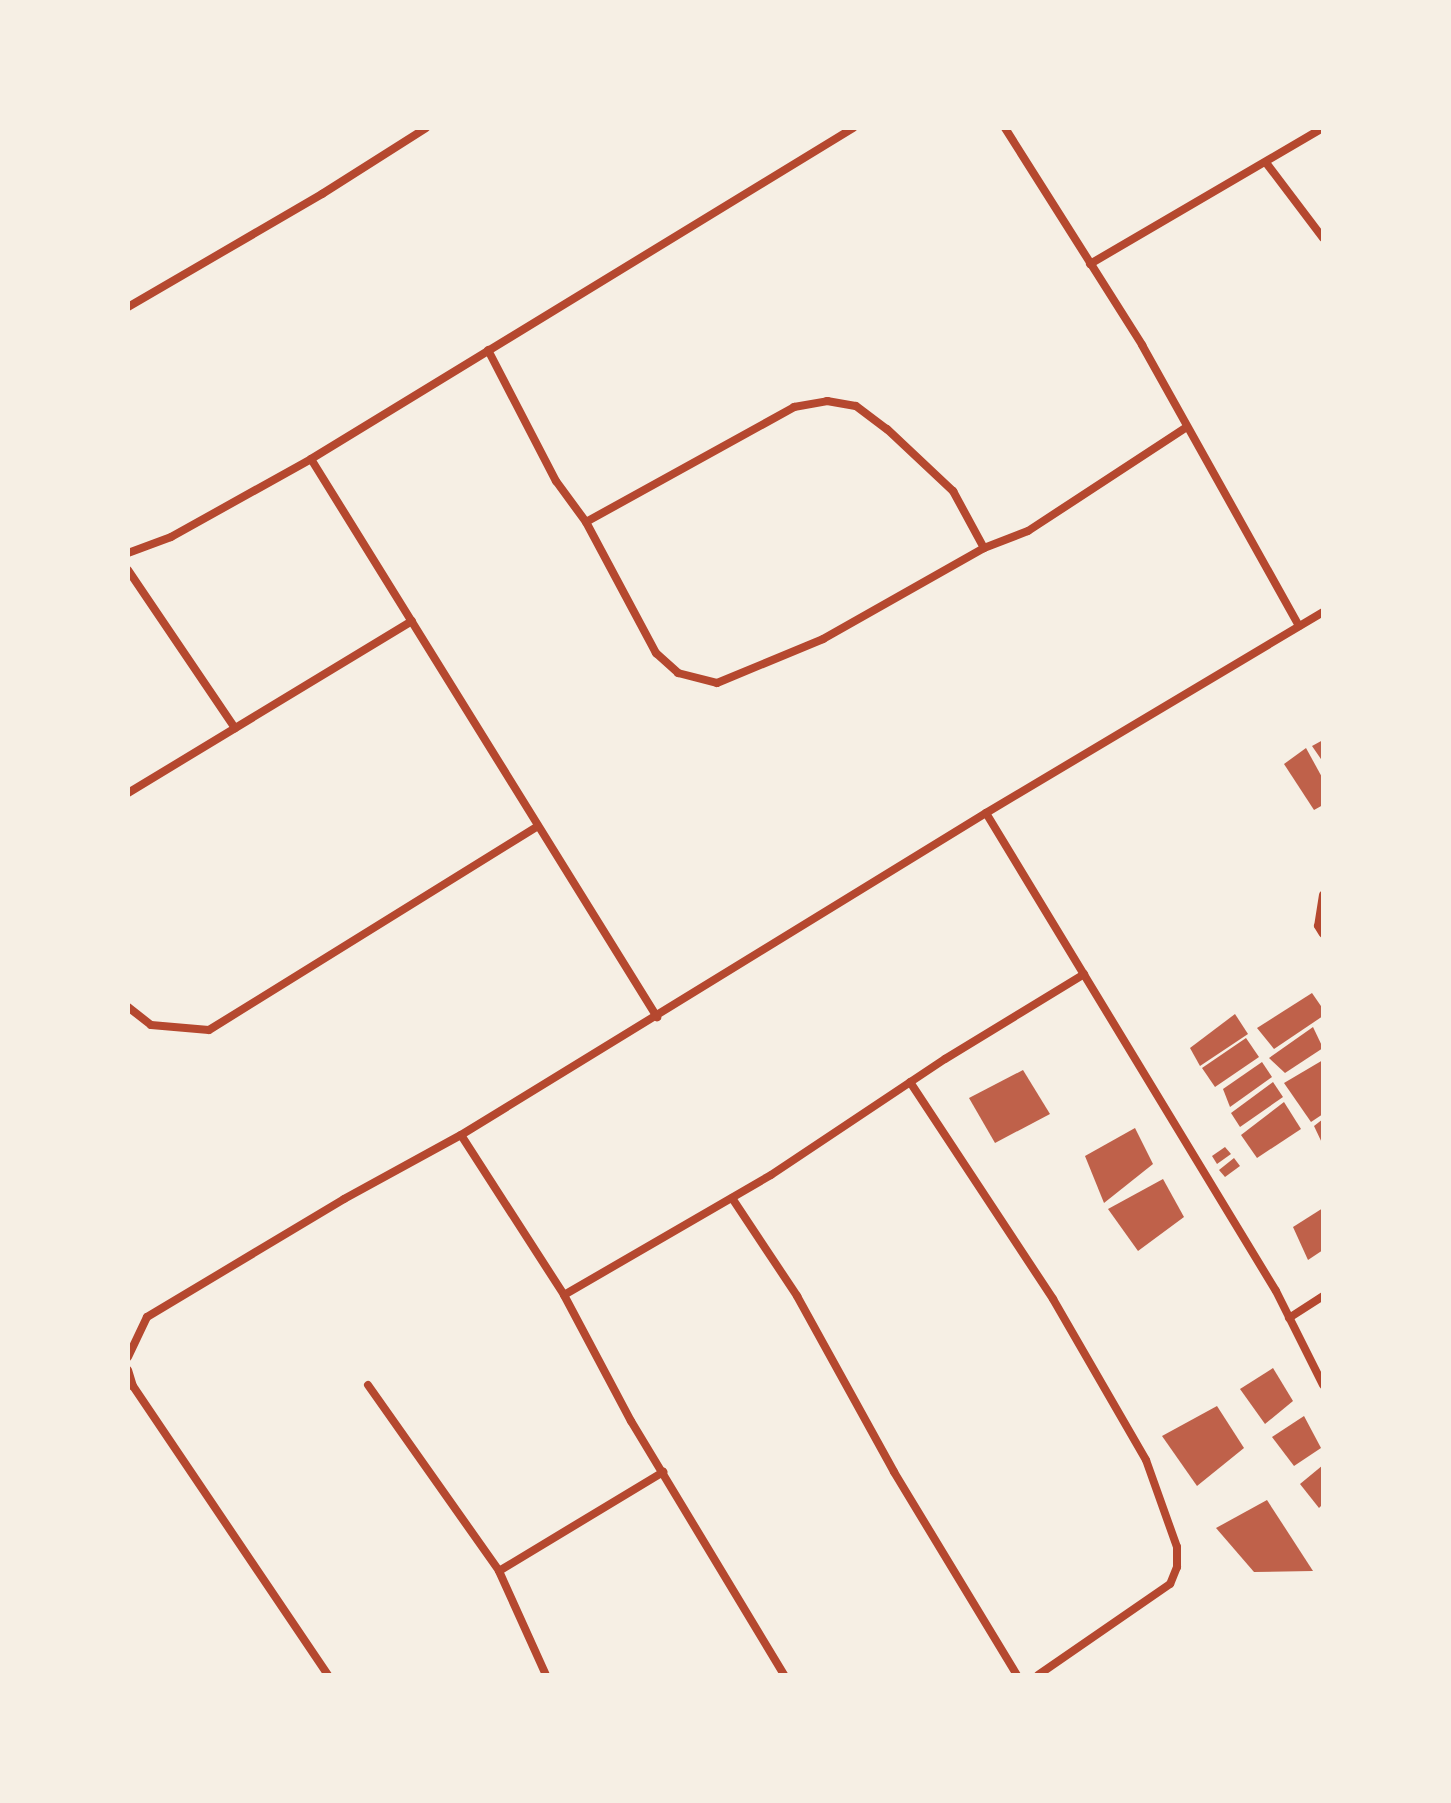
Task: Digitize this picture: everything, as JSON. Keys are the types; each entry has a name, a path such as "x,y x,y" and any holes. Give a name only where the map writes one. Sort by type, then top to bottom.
{"street":[{"path":"128,307 322,194 426,128"},
{"path":"128,553 171,537 311,459 853,128"},
{"path":"1005,128 1187,427 1299,626"},
{"path":"1090,264 1267,164 1323,128"},
{"path":"1267,164 1323,238"},
{"path":"488,350 556,481 586,522 656,653 678,673 717,683 823,639 984,548 1028,531 1187,427"},
{"path":"586,522 794,407 827,401 856,406 920,460 953,491 984,548"},
{"path":"311,459 657,1017"},
{"path":"128,570 235,728"},
{"path":"128,1357 147,1317 344,1199 461,1135 986,813 1323,612"},
{"path":"128,793 412,621"},
{"path":"986,813 1289,1318 1323,1385"},
{"path":"128,1007 151,1025 209,1030 538,826"},
{"path":"1323,895 1318,926 1323,934"},
{"path":"564,1295 732,1198 1084,974"},
{"path":"910,1082 1053,1299 1146,1460 1177,1547 1177,1567 1170,1584 1038,1675"},
{"path":"461,1135 564,1295 663,1472 784,1675"},
{"path":"732,1198 797,1296 894,1472 1017,1675"},
{"path":"1289,1318 1323,1296"},
{"path":"128,1370 133,1386 328,1675"},
{"path":"368,1385 499,1571 546,1675"},
{"path":"499,1571 663,1472"}],"building":[{"path":"1323,740 1323,762 1312,746"},
{"path":"1306,748 1323,779 1323,805 1314,810 1284,764"},
{"path":"1312,993 1323,1009 1323,1016 1274,1049 1257,1028"},
{"path":"1235,1014 1248,1034 1200,1066 1190,1048"},
{"path":"1313,1027 1323,1048 1285,1073 1269,1058"},
{"path":"1246,1038 1259,1057 1215,1087 1202,1068"},
{"path":"1323,1060 1323,1114 1311,1122 1284,1083"},
{"path":"1262,1062 1272,1077 1230,1107 1223,1089"},
{"path":"1023,1070 1050,1114 995,1143 969,1098"},
{"path":"1273,1082 1283,1097 1240,1127 1231,1113"},
{"path":"1284,1102 1301,1129 1257,1158 1241,1135"},
{"path":"1323,1119 1323,1145 1314,1126"},
{"path":"1135,1128 1153,1164 1104,1203 1085,1156"},
{"path":"1225,1147 1231,1154 1217,1164 1212,1156"},
{"path":"1234,1158 1240,1166 1225,1177 1219,1170"},
{"path":"1163,1179 1184,1217 1138,1251 1108,1209"},
{"path":"1323,1208 1323,1250 1308,1260 1293,1227"},
{"path":"1273,1368 1293,1401 1265,1424 1240,1389"},
{"path":"1217,1406 1244,1448 1197,1486 1162,1436"},
{"path":"1304,1416 1321,1448 1294,1466 1272,1437"},
{"path":"1323,1465 1323,1504 1319,1508 1300,1484"},
{"path":"1267,1500 1313,1571 1254,1572 1216,1528"}]}
